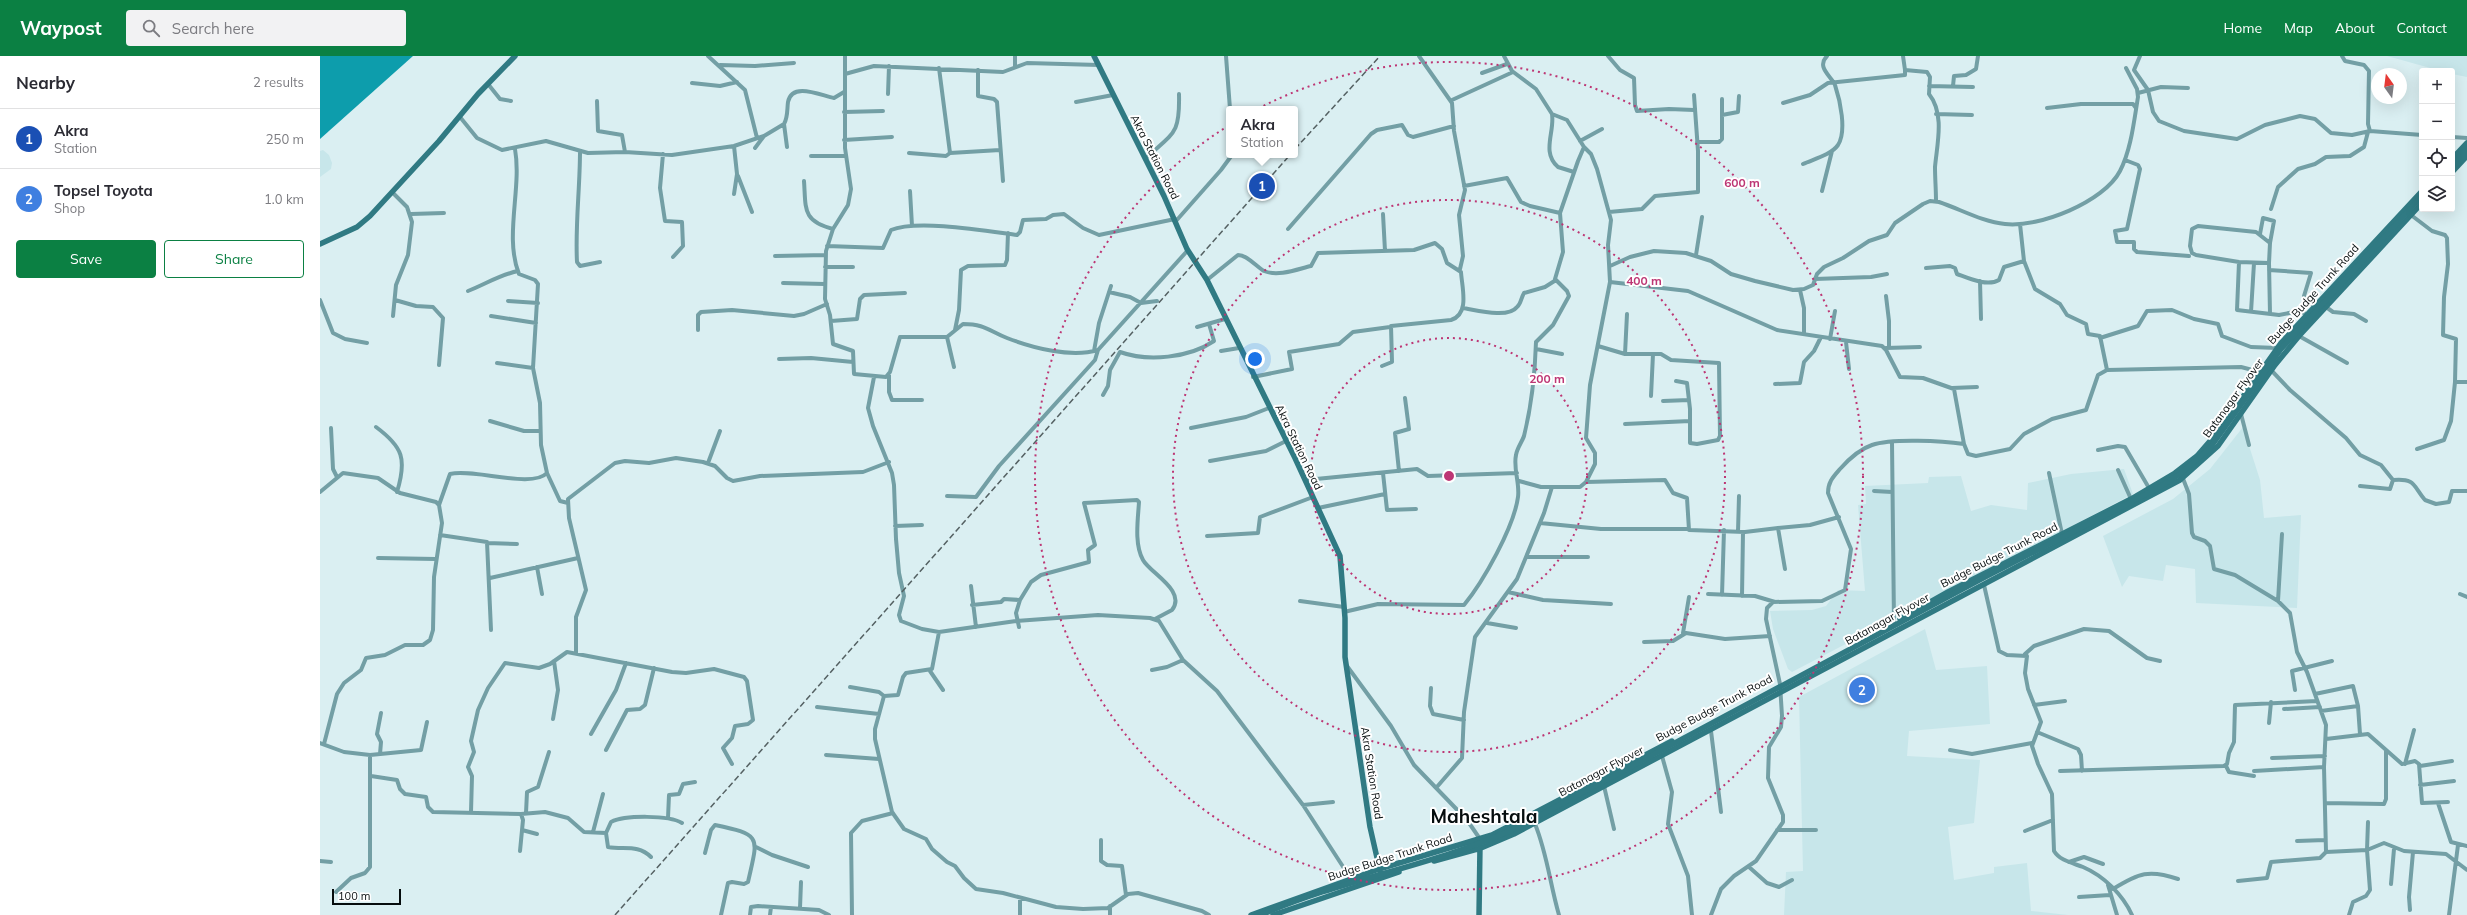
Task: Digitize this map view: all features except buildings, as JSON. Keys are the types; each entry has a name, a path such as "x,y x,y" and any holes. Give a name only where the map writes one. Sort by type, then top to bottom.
{"street":[{"path":"320,244 364,222 515,56"},
{"path":"708,56 747,93 757,138"},
{"path":"845,56 844,140 851,196 833,229 827,246 825,267 827,304 831,321 833,344 851,349 854,374 874,377 889,375"},
{"path":"1015,56 1015,67"},
{"name":"Akra Station Road","path":"1094,56 1175,220 1188,250 1207,280 1253,377 1306,480 1340,556 1346,664 1370,827 1382,878"},
{"path":"1226,56 1230,106"},
{"path":"1253,377 1292,369 1289,352 1339,344 1353,332 1451,320 1459,317 1463,308 1460,269 1463,256 1459,215 1464,186 1454,126 1452,100 1420,56"},
{"path":"1504,56 1507,64 1513,72 1536,89 1552,114 1553,124 1549,151 1558,167 1574,172"},
{"path":"1608,56 1620,70 1634,78 1634,106 1637,111 1669,109 1694,110"},
{"path":"1803,164 1832,151 1838,145 1843,131 1834,83 1824,70 1824,61 1826,56"},
{"path":"1783,103 1810,95 1824,84 1905,75 1903,56"},
{"path":"1953,86 1954,76 1968,74 1976,69 1978,56"},
{"path":"2140,56 2134,70 2148,90 2153,112 2159,120 2168,126 2200,134 2237,139 2265,125 2300,116 2314,119 2330,133 2352,135 2369,131 2419,135"},
{"path":"2271,209 2278,187 2298,169 2315,164 2326,157 2350,156 2364,147 2369,131 2369,71 2364,65 2345,60 2342,56"},
{"path":"719,65 754,66 794,63"},
{"path":"845,74 874,66 1007,72 1026,63 1098,65"},
{"path":"1482,73 1507,64"},
{"path":"888,94 889,66"},
{"path":"939,68 950,153"},
{"path":"1610,266 1630,257 1654,250 1696,255 1736,276 1793,290 1800,290 1809,287 1824,267 1843,258 1868,241 1886,235 1898,220 1928,202 1936,201 1997,223 2020,224 2063,213 2097,195 2114,180 2124,160 2138,93 2126,68"},
{"path":"978,70 978,96 994,99 997,102 1003,181"},
{"path":"1905,70 1928,73 1929,94 1934,100 1940,140 1935,168 1936,201"},
{"path":"1452,100 1513,72"},
{"path":"692,83 720,86 737,82"},
{"path":"488,84 500,99 511,101"},
{"path":"1929,86 1972,87"},
{"path":"2138,93 2166,86 2188,88"},
{"path":"787,147 784,124 789,98 795,93 807,91 834,98 844,92"},
{"path":"1145,159 1176,130 1180,120 1180,94"},
{"path":"1076,102 1113,95"},
{"path":"1609,212 1642,209 1655,196 1698,192 1694,95"},
{"path":"1722,115 1738,112 1740,96"},
{"path":"1697,142 1720,141 1723,134 1722,99"},
{"path":"597,101 598,131 622,135 625,152"},
{"path":"2047,108 2110,103 2133,104 2136,108"},
{"path":"844,112 883,111"},
{"path":"1519,481 1552,487 1580,487 1586,482 1596,459 1594,450 1586,438 1590,385 1610,282 1608,245 1611,226 1609,212 1591,154 1584,148 1564,117 1552,114"},
{"path":"1936,114 1972,115"},
{"path":"460,117 479,139 492,143 502,150 515,149 546,141 580,151 663,154 734,146 764,136 784,124"},
{"path":"1288,228 1378,130 1402,125 1408,134 1413,136 1454,126"},
{"path":"1580,140 1602,129"},
{"path":"754,148 764,136"},
{"path":"844,140 892,137"},
{"path":"2455,137 2467,138"},
{"path":"2455,156 2467,143"},
{"path":"734,146 737,174 734,194"},
{"path":"1463,308 1489,313 1511,312 1518,307 1524,293 1545,288 1556,280 1563,252 1560,213 1584,148"},
{"path":"2455,161 2467,148"},
{"path":"515,149 518,171 515,244 518,271 521,275 537,281 538,303 533,368 540,403 540,431 547,473 560,501 568,503"},
{"path":"909,153 946,156 950,153 1000,150"},
{"path":"580,151 580,182 576,226 577,262 580,266 600,262"},
{"path":"1822,191 1832,151"},
{"path":"663,154 660,188 665,221 682,222 683,246 673,257"},
{"path":"811,156 846,156"},
{"path":"2455,169 2467,156"},
{"path":"827,246 881,248 885,246 891,230 912,226 985,229 1019,234 1023,220 1046,219 1055,214 1067,214 1080,226 1099,235 1175,220 1221,170 1230,158"},
{"path":"2124,160 2138,165 2140,169 2127,229 2115,231 2116,240 2134,242 2134,249 2137,252 2189,256"},
{"path":"737,174 752,212"},
{"path":"1464,186 1507,178 1521,202 1530,206 1560,213"},
{"path":"804,181 808,213 815,223 833,229"},
{"path":"910,191 912,226"},
{"path":"392,192 407,207 410,214 409,250 399,274 393,316"},
{"name":"Budge Budge Trunk Road","path":"1251,915 1379,869 1480,839 1519,822 1894,623 1948,592 2131,499 2180,470 2197,456 2217,433 2277,348 2305,313 2419,194"},
{"name":"Batanagar Flyover","path":"1261,915 1380,873 1480,844 1518,827 1977,582 2158,488 2180,474 2210,448 2281,349 2419,199"},
{"name":"Budge Budge Trunk Road","path":"1273,915 1382,878 1481,848 1535,824 2182,478 2218,446 2271,370 2299,336 2419,206"},
{"path":"410,214 444,214"},
{"path":"1383,214 1385,251"},
{"path":"2411,215 2432,231 2445,235 2448,238 2448,264 2444,297 2443,335 2456,339 2455,382 2451,421 2444,440 2417,449"},
{"path":"1696,255 1702,217"},
{"path":"2260,234 2262,218 2274,221 2270,243 2269,263 2270,314"},
{"path":"2020,224 2024,261 2035,289 2060,304 2067,315 2086,324 2088,334 2100,336 2107,370"},
{"path":"2269,263 2239,262 2192,253 2190,246 2192,229 2198,226 2256,232 2270,243"},
{"path":"955,330 959,310 961,270 968,266 1005,264 1007,260 1008,233"},
{"path":"1207,280 1238,255 1242,255 1265,271 1284,272 1311,266 1318,253 1414,250 1435,243 1442,249 1447,263 1460,269"},
{"path":"922,400 892,400 889,392 889,375 900,337 947,337 963,324 986,327 1009,339 1051,350 1096,351 1188,250"},
{"path":"775,256 826,255"},
{"path":"1926,268 1950,266 1955,268 1957,274 1980,281 1997,281 2004,267 2024,261"},
{"path":"2239,262 2236,308 2239,311 2279,315 2305,313 2308,302"},
{"path":"2251,312 2254,263"},
{"path":"825,267 853,267"},
{"path":"2269,270 2311,273 2304,296 2308,302 2314,305"},
{"path":"468,291 488,283 499,275 518,271"},
{"path":"1815,279 1871,277 1887,274"},
{"path":"1300,600 1344,610 1378,604 1464,605 1508,530 1517,507 1519,481 1516,455 1524,438 1535,378 1538,338 1553,325 1569,296 1567,290 1556,280"},
{"path":"1980,281 1981,319"},
{"path":"1610,282 1688,291 1771,328 1787,333 1804,334 1886,348 1920,347"},
{"path":"783,283 825,284"},
{"path":"947,496 976,496 999,466 1095,360 1099,323 1111,286"},
{"path":"1800,290 1804,308 1804,334"},
{"path":"1109,292 1130,297 1141,303 1157,301"},
{"path":"831,321 857,319 860,299 864,296 905,293"},
{"path":"1886,296 1889,321 1886,348 1900,377 1923,378 1952,388 1977,387"},
{"path":"320,300 334,333 345,340 366,343"},
{"path":"395,300 416,306 433,307 443,318 439,365"},
{"path":"508,301 538,303"},
{"path":"698,330 698,315 701,312 732,310 794,316 804,314 827,304"},
{"path":"2326,307 2333,312 2354,314 2366,321"},
{"path":"2100,338 2138,326 2147,311 2172,310 2194,320 2218,324 2222,336 2252,347 2277,348"},
{"path":"1830,339 1835,311"},
{"path":"1625,354 1627,314"},
{"path":"491,316 536,323"},
{"path":"1197,327 1225,319"},
{"path":"1103,395 1108,386 1110,370 1120,352 1132,356 1152,357 1189,352 1214,341 1209,324"},
{"path":"1382,366 1392,362 1390,327"},
{"path":"2299,336 2347,362"},
{"path":"947,337 954,367"},
{"path":"1775,384 1800,383 1804,362 1814,351 1821,337"},
{"path":"1846,342 1849,369"},
{"path":"1598,346 1625,354 1664,355 1671,360 1719,364 1719,439 1691,444 1689,440 1690,421 1687,383 1676,381"},
{"path":"1221,352 1239,348"},
{"path":"1536,349 1562,354"},
{"path":"1651,396 1652,354"},
{"path":"779,359 811,358 853,362"},
{"path":"497,363 533,368"},
{"path":"1952,388 1957,399 1964,444 1971,455 2004,451 2016,444 2024,434 2052,419 2086,410 2098,374 2107,370 2241,367 2260,372"},
{"path":"2271,370 2295,395 2346,438 2360,455 2381,465 2394,480 2410,481 2425,500 2436,504 2449,502 2451,493 2454,490 2467,491"},
{"path":"874,377 868,408 873,426 889,462 894,485 898,573 904,596 899,619 907,625 939,632 1016,621 1108,615 1155,619 1163,625 1183,660 1217,691 1303,805 1352,878"},
{"path":"2455,382 2467,382"},
{"path":"1399,471 1396,433 1410,429 1405,398"},
{"path":"1663,401 1689,400"},
{"path":"1191,428 1246,417 1269,408"},
{"path":"2241,414 2249,445"},
{"path":"490,421 524,431 540,431"},
{"path":"1624,424 1690,421"},
{"path":"376,427 394,441 400,451 403,471 397,492"},
{"path":"331,428 333,469 337,477"},
{"path":"708,463 720,431"},
{"path":"1210,461 1266,451 1286,441"},
{"path":"1708,594 1754,596 1775,602 1822,600 1845,590 1851,549 1828,493 1830,481 1844,465 1865,448 1892,442 1964,444"},
{"path":"1892,442 1894,623"},
{"path":"2098,450 2118,446 2125,447 2149,488"},
{"path":"576,653 576,617 586,590 578,558 568,503 569,498 619,462 650,463 676,458 708,463 733,481 760,476 863,472 889,462"},
{"path":"1306,480 1421,470 1428,476 1517,473"},
{"path":"2118,470 2131,499"},
{"path":"2180,470 2189,494 2192,533 2194,537 2205,541 2210,546 2214,569 2235,575 2278,601 2290,613 2294,643 2326,725 2324,767 2326,852"},
{"path":"320,492 343,473 351,473 378,478 397,492 432,500 439,505"},
{"path":"427,722 420,750 370,755 344,752 322,744 337,694 344,683 361,670 366,658 385,655 405,645 423,645 430,640 433,630 436,559 442,523 439,505 450,474 493,475 528,479 544,476 547,473"},
{"path":"1383,473 1387,510 1416,509"},
{"path":"2049,473 2062,534"},
{"path":"1586,482 1665,480 1673,493 1687,498 1688,529"},
{"path":"2360,486 2390,489 2394,480"},
{"path":"1436,788 1462,758 1464,720 1474,641 1508,592 1527,557 1552,487"},
{"path":"1874,491 1892,492"},
{"path":"1318,508 1386,494"},
{"path":"1739,496 1742,596"},
{"path":"1206,536 1258,533 1260,517 1314,497"},
{"path":"1019,627 1016,621 1020,600 1032,582 1041,575 1089,562 1088,550 1095,545 1084,503 1137,500 1139,502 1138,530 1143,560 1170,586 1174,600 1172,610 1155,619"},
{"path":"1540,523 1601,529 1688,529 1741,532 1810,525 1839,517"},
{"path":"895,526 922,525"},
{"path":"1778,528 1785,569"},
{"path":"1722,595 1724,530"},
{"path":"2278,601 2282,534"},
{"path":"440,535 484,541 487,543 517,544"},
{"path":"487,543 490,578 491,630"},
{"path":"1527,557 1588,557"},
{"path":"378,558 436,559"},
{"path":"490,578 578,558"},
{"path":"537,567 542,594"},
{"path":"1984,585 1999,651 2007,655 2025,654 2034,646 2084,629 2110,631 2147,658 2160,661"},
{"path":"971,586 972,606 976,627"},
{"path":"1508,592 1543,600 1611,604"},
{"path":"2460,594 2467,597"},
{"path":"1644,642 1673,641 1683,633 1689,597"},
{"path":"972,606 1000,602 1004,599 1020,600"},
{"path":"1711,915 1721,889 1734,876 1749,867 1766,849 1784,820 1768,781 1767,759 1772,739 1781,727 1780,684 1770,636 1767,608 1775,602"},
{"path":"1487,623 1516,628"},
{"path":"939,632 930,671 943,690"},
{"path":"1683,633 1725,639 1770,636"},
{"path":"471,812 472,776 468,767 474,752 472,741 476,718 488,688 506,663 539,668 554,661 565,652 686,673 714,669 746,679 753,720 750,723 735,726 732,738 723,748 732,764"},
{"path":"2025,654 2028,658 2026,673 2028,689 2040,716 2037,732 2032,743 2033,753 2052,794 2054,851 2070,862 2085,868 2108,884 2123,899 2132,915"},
{"path":"1152,670 1167,667 1183,660"},
{"path":"553,720 558,690 554,661"},
{"path":"2295,690 2292,671 2332,661"},
{"path":"591,734 616,690 626,663"},
{"path":"1346,664 1391,726 1414,764 1467,820 1480,839 1479,915"},
{"path":"606,750 627,710 640,708 645,705 654,668"},
{"path":"850,687 879,692 884,696 896,696 900,693 903,677 906,673 930,671"},
{"path":"2315,694 2353,686 2358,706 2360,734"},
{"path":"1431,688 1430,706 1433,714 1464,720"},
{"path":"884,696 875,734 879,759 893,813 907,832 926,839 932,849 947,862 955,866 968,884 976,889 1056,907 1083,909 1110,906 1126,895 1138,893 1202,911 1209,915"},
{"path":"2034,705 2065,701"},
{"path":"2317,701 2242,703 2234,706 2234,742 2226,766 2229,772 2254,774 2324,767"},
{"path":"2269,722 2271,702"},
{"path":"2284,709 2320,709 2358,706"},
{"path":"817,707 879,714"},
{"path":"380,754 381,742 378,734 381,713"},
{"path":"2405,764 2414,730"},
{"path":"1711,731 1721,812"},
{"path":"2037,732 2078,749 2081,755 2082,771"},
{"path":"2326,739 2360,734 2371,735 2400,763 2405,764 2415,761 2420,766 2422,803 2448,802"},
{"path":"1950,750 1972,754 2032,743"},
{"path":"2325,803 2384,804 2386,799 2386,751"},
{"path":"526,813 527,792 538,787 549,752"},
{"path":"826,754 879,759"},
{"path":"336,892 351,878 365,873 370,867 370,755"},
{"path":"1662,756 1672,792 1668,824 1688,876 1692,915"},
{"path":"2272,758 2325,756"},
{"path":"2420,766 2452,761"},
{"path":"2060,771 2226,766"},
{"path":"371,776 397,780 402,792 426,798 428,807 433,812 521,814 541,811 566,817 584,832 606,833"},
{"path":"2420,785 2454,781"},
{"path":"668,818 669,795 679,794 683,784 695,782"},
{"path":"1604,786 1614,829"},
{"path":"593,832 603,794"},
{"path":"1303,805 1333,802"},
{"path":"2438,803 2451,842 2458,845 2467,846"},
{"path":"852,915 850,885 852,830 862,821 893,813"},
{"path":"520,851 523,817 521,814"},
{"path":"651,857 645,851 633,847 608,847 606,833 611,822 619,819 668,818 682,824"},
{"path":"2025,831 2053,820"},
{"path":"2350,915 2353,902 2369,893 2367,850 2368,822"},
{"path":"1535,824 1544,848 1550,884 1559,915"},
{"path":"705,853 711,830 715,825 746,833 752,837 756,847 748,882 744,884 732,882 728,883 721,915"},
{"path":"522,830 537,834"},
{"path":"1777,830 1816,830"},
{"path":"1101,840 1101,861 1107,865 1122,866 1126,895"},
{"path":"2297,841 2325,840"},
{"path":"2238,881 2267,878 2271,862 2320,858 2326,852 2367,850 2384,843 2394,849 2412,852 2446,854 2467,870"},
{"path":"2449,915 2458,845"},
{"path":"756,847 772,855 808,867"},
{"path":"2391,884 2394,849"},
{"path":"2410,910 2412,852"},
{"path":"2070,862 2084,857 2103,864"},
{"path":"320,861 331,862"},
{"path":"1749,867 1767,882 1779,887 1792,880"},
{"path":"2114,889 2144,874 2158,873 2178,879"},
{"path":"1358,876 1361,885"},
{"path":"800,908 801,882"},
{"path":"2108,884 2117,915"},
{"path":"2079,897 2110,895"},
{"path":"1020,898 1020,915"},
{"path":"750,915 753,906 819,910 829,915"},
{"path":"1110,906 1110,915"},
{"path":"770,915 771,907"}],"shaded area":[{"path":"2387,56 2467,56 2467,77 2455,75 2455,68 2430,68"},
{"path":"323,150 329,155 332,163 331,169 320,177 320,151"},
{"path":"2243,427 2260,480 2264,518 2301,515 2297,608 2196,603 2195,569 2166,565 2163,581 2129,576 2122,587 2103,536 2173,499 2210,469"},
{"path":"2124,469 2133,494 1792,672 1788,669 1773,629 1770,611 1812,610 1826,606 1838,590 1865,591 1858,505 1866,504 1865,486 1928,483 1929,477 1961,476 1971,511 1991,505 2027,510 2028,483 2071,474"},
{"path":"1925,629 1936,670 1987,666 1990,724 1909,731 1907,756 1980,760 1974,823 1948,827 1954,880 1994,873 1994,867 2027,863 2031,911 2068,915 1784,915 1786,872 1803,871 1799,697"}],"water":[{"path":"320,56 413,56 320,139"}],"railway":[{"path":"1298,146 1380,56"},
{"path":"615,915 1287,158"}],"place":[{"name":"Akra","path":"1262,186"},
{"name":"Topsel Toyota","path":"1862,690"}],"district":[{"name":"Maheshtala","path":"1484,816"}]}
